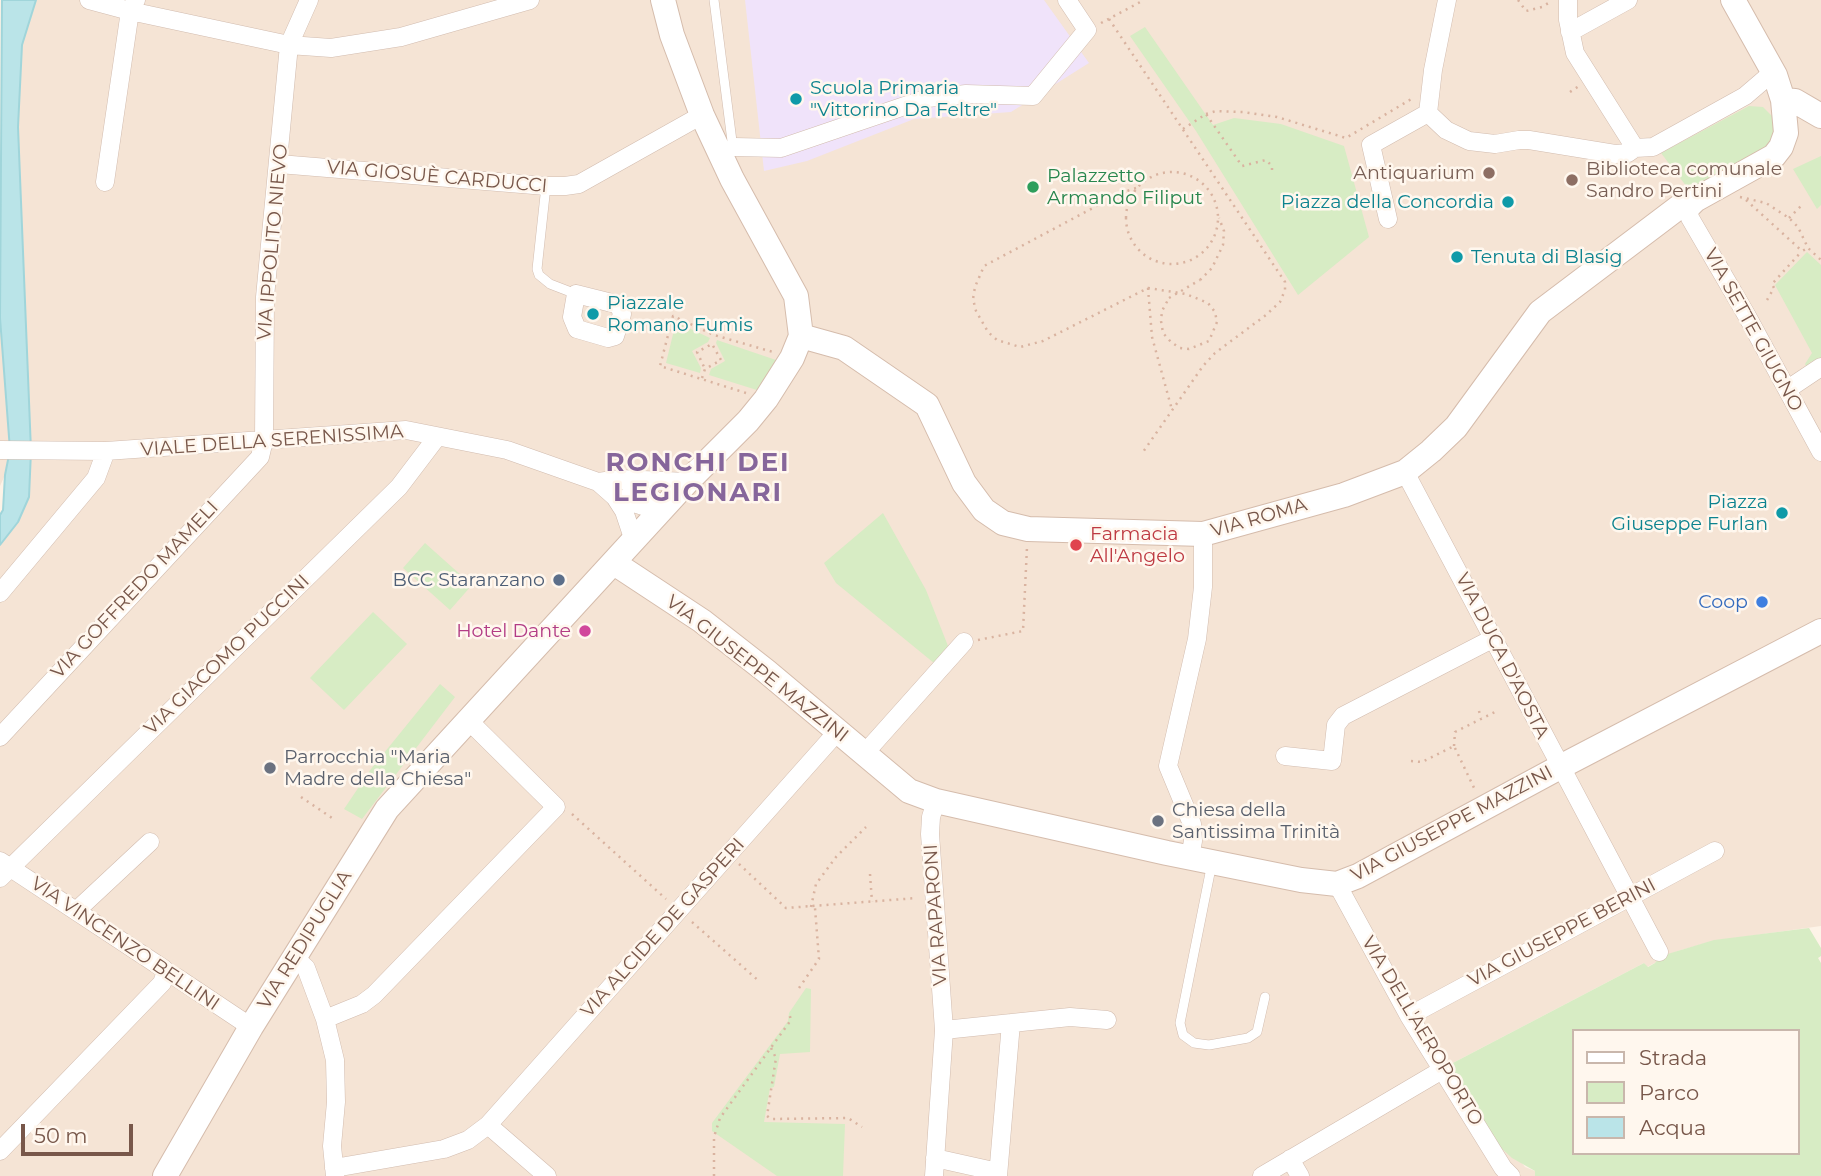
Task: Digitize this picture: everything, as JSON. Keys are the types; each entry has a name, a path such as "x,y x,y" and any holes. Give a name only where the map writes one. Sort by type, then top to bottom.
{"street":[{"path":"89,0 133,6 289,45 331,48 401,37 530,0"},
{"name":"VIA IPPOLITO NIEVO","path":"264,440 265,297 289,45 309,0"},
{"path":"663,0 672,35 702,116 732,179 796,296 796,347"},
{"path":"734,147 781,148 928,98 967,94 1033,96 1087,30 1067,0"},
{"path":"1428,113 1433,70 1447,0"},
{"path":"1567,0 1575,53 1635,148"},
{"path":"1570,32 1628,0"},
{"name":"VIA ROMA","path":"796,347 844,348 927,405 964,483 984,510 1003,523 1028,530 1203,534 1343,495 1405,472 1431,451 1455,428 1540,312 1679,207 1688,207 1695,200 1774,156 1786,133 1783,100 1775,75 1733,0"},
{"path":"105,182 133,6"},
{"path":"1428,113 1446,130 1469,141 1484,144 1519,140 1615,154 1628,153 1635,148 1653,147 1745,96 1766,78 1775,75"},
{"path":"1745,96 1795,101 1821,116"},
{"path":"1388,219 1371,145 1428,113"},
{"name":"VIA GIOSUÈ CARDUCCI","path":"279,164 547,186 579,184 702,116"},
{"name":"VIA SETTE GIUGNO","path":"1688,207 1690,218 1821,452"},
{"name":"VIA REDIPUGLIA","path":"165,1176 251,1027 387,809 687,482 748,421 766,399 796,347"},
{"path":"1788,389 1813,372"},
{"name":"VIALE DELLA SERENISSIMA","path":"5,450 106,451 406,430 507,450 618,488 687,482"},
{"name":"VIA GIACOMO PUCCINI","path":"3,869 399,487 437,437"},
{"name":"VIA GOFFREDO MAMELI","path":"0,737 260,457 264,440"},
{"path":"0,593 96,478 106,451"},
{"name":"VIA DUCA D'AOSTA","path":"1405,472 1659,952"},
{"path":"618,488 649,508 663,508"},
{"path":"618,488 634,541"},
{"path":"1201,859 1193,841 1192,824 1168,766 1197,639 1203,587 1203,534"},
{"name":"VIA GIUSEPPE MAZZINI","path":"614,562 702,621 909,791 936,801 1201,859 1301,880 1337,884 1358,876 1560,766 1821,631"},
{"path":"1286,757 1332,761 1336,725 1343,716 1494,638"},
{"name":"VIA GIUSEPPE MAZZINI","path":"864,754 964,642"},
{"path":"325,1019 362,1004 374,995 556,807 467,719"},
{"name":"VIA ALCIDE DE GASPERI","path":"335,1172 444,1149 468,1140 488,1125 838,731"},
{"name":"VIA RAPARONI","path":"936,801 931,817 933,892 944,1030 935,1167 998,1174 1011,1023"},
{"path":"76,911 150,842"},
{"name":"VIA GIUSEPPE BERINI","path":"1409,1016 1715,851"},
{"name":"VIA VINCENZO BELLINI","path":"3,869 76,911 164,969 165,975 176,977 251,1027"},
{"name":"VIA DELL'AEROPORTO","path":"1337,884 1409,1016 1503,1168 1511,1176"},
{"path":"294,957 306,968 325,1019 335,1060 336,1102 332,1146 335,1172"},
{"path":"0,1151 162,983 165,975"},
{"path":"944,1030 1070,1017 1107,1020"},
{"path":"1262,1176 1442,1070"},
{"path":"488,1125 547,1176"},
{"path":"1290,1159 1300,1176"}],"lane":[{"path":"714,0 734,147 732,179"},
{"path":"547,186 537,269 539,275 550,284 576,294"},
{"path":"1201,859 1180,1023 1183,1035 1194,1043 1209,1045 1248,1038 1256,1032 1265,997"}],"path":[{"path":"1087,30 1144,0"},
{"path":"1518,0 1525,11 1542,7 1553,0"},
{"path":"1109,19 1285,282 1286,290 1280,302 1266,316 1215,353 1203,366 1143,452"},
{"path":"1183,130 1206,114 1216,111 1243,111 1278,117 1346,138 1415,97"},
{"path":"1206,114 1242,166 1266,160 1272,166 1272,172"},
{"path":"1218,215 1213,197 1202,182 1186,173 1167,172 1150,177 1136,188 1121,193 985,266 978,277 973,299 975,311 988,332 997,340 1020,347 1043,341 1148,288 1186,293 1208,303 1215,312 1217,322 1209,341 1189,349 1180,348 1163,333 1162,311 1169,298 1199,280 1212,268 1223,245 1224,230 1218,215"},
{"path":"1136,188 1127,204 1125,222 1130,239 1141,253 1157,262 1175,264 1192,260 1207,249 1216,233 1218,215"},
{"path":"1802,251 1746,200 1766,203 1790,218 1808,247 1821,260"},
{"path":"1790,218 1801,206"},
{"path":"1767,300 1774,288 1772,284 1808,247"},
{"path":"1148,288 1152,337 1172,410"},
{"path":"766,399 660,366 673,316 714,335 796,347"},
{"path":"702,379 705,369 720,360 712,344 714,335"},
{"path":"705,369 696,352 712,344"},
{"path":"964,642 1023,631 1028,530"},
{"path":"1479,711 1481,718"},
{"path":"1484,807 1454,746 1455,732 1494,712"},
{"path":"1410,761 1422,762 1454,746"},
{"path":"301,797 335,820"},
{"path":"556,807 564,807 760,982"},
{"path":"800,988 819,959 813,907 816,884 836,857 866,827"},
{"path":"728,855 786,908 911,900 933,892"},
{"path":"870,874 872,902"},
{"path":"714,1176 714,1137 720,1118 791,1020 789,1013"},
{"path":"771,1048 776,1058 768,1116 771,1119 848,1118 862,1127"}],"shaded area":[{"path":"36,0 1821,0 1821,926 1713,941 1678,951 1647,967 1644,963 1449,1065 1525,1167 1535,1171 1535,1176 0,1176 0,545 18,522 31,451 18,127 22,45"},
{"path":"745,0 1044,0 1089,63 1011,112 914,119 807,161 764,171"},
{"path":"0,318 10,450 0,486"}],"green space":[{"path":"1145,27 1213,125 1234,118 1281,124 1344,146 1369,237 1298,295 1196,131 1130,36"},
{"path":"1749,106 1763,107 1775,119 1772,146 1690,191 1661,153"},
{"path":"1821,156 1821,205 1817,209 1793,169"},
{"path":"1807,252 1821,265 1821,362 1815,360 1809,363 1811,367 1807,368 1805,364 1812,353 1775,285"},
{"path":"676,322 710,338 692,351 701,368 700,373 666,363"},
{"path":"717,340 776,360 760,391 709,375 711,369 725,361"},
{"path":"883,513 926,590 948,646 934,663 836,583 824,563"},
{"path":"425,543 472,585 450,610 403,568"},
{"path":"373,612 407,644 344,710 310,678"},
{"path":"440,684 455,697 362,819 344,809 371,769"},
{"path":"1809,928 1821,948 1821,956 1818,958 1821,963 1821,1176 1535,1176 1535,1171 1512,1158 1499,1146 1449,1065 1644,963 1648,967 1661,956 1714,940"},
{"path":"806,988 811,989 810,1052 780,1054 764,1122 845,1124 843,1176 777,1176 712,1131 712,1123 788,1021 789,1013"}],"water":[{"path":"2,0 36,0 22,45 18,127 31,451 29,497 18,522 0,545 0,515 3,510 10,450 0,318"}],"place":[{"name":"Scuola Primaria \"Vittorino Da Feltre\"","path":"796,99"},
{"name":"Antiquarium","path":"1489,173"},
{"name":"Biblioteca comunale Sandro Pertini","path":"1572,180"},
{"name":"Palazzetto Armando Filiput","path":"1033,187"},
{"name":"Piazza della Concordia","path":"1508,202"},
{"name":"Tenuta di Blasig","path":"1457,257"},
{"name":"Piazzale Romano Fumis","path":"593,314"},
{"name":"Piazza Giuseppe Furlan","path":"1782,513"},
{"name":"Farmacia All'Angelo","path":"1076,545"},
{"name":"BCC Staranzano","path":"559,580"},
{"name":"Coop","path":"1762,602"},
{"name":"Hotel Dante","path":"585,631"},
{"name":"Parrocchia \"Maria Madre della Chiesa\"","path":"270,768"},
{"name":"Chiesa della Santissima Trinità","path":"1158,821"}],"district":[{"name":"RONCHI DEI LEGIONARI","path":"698,478"}]}
